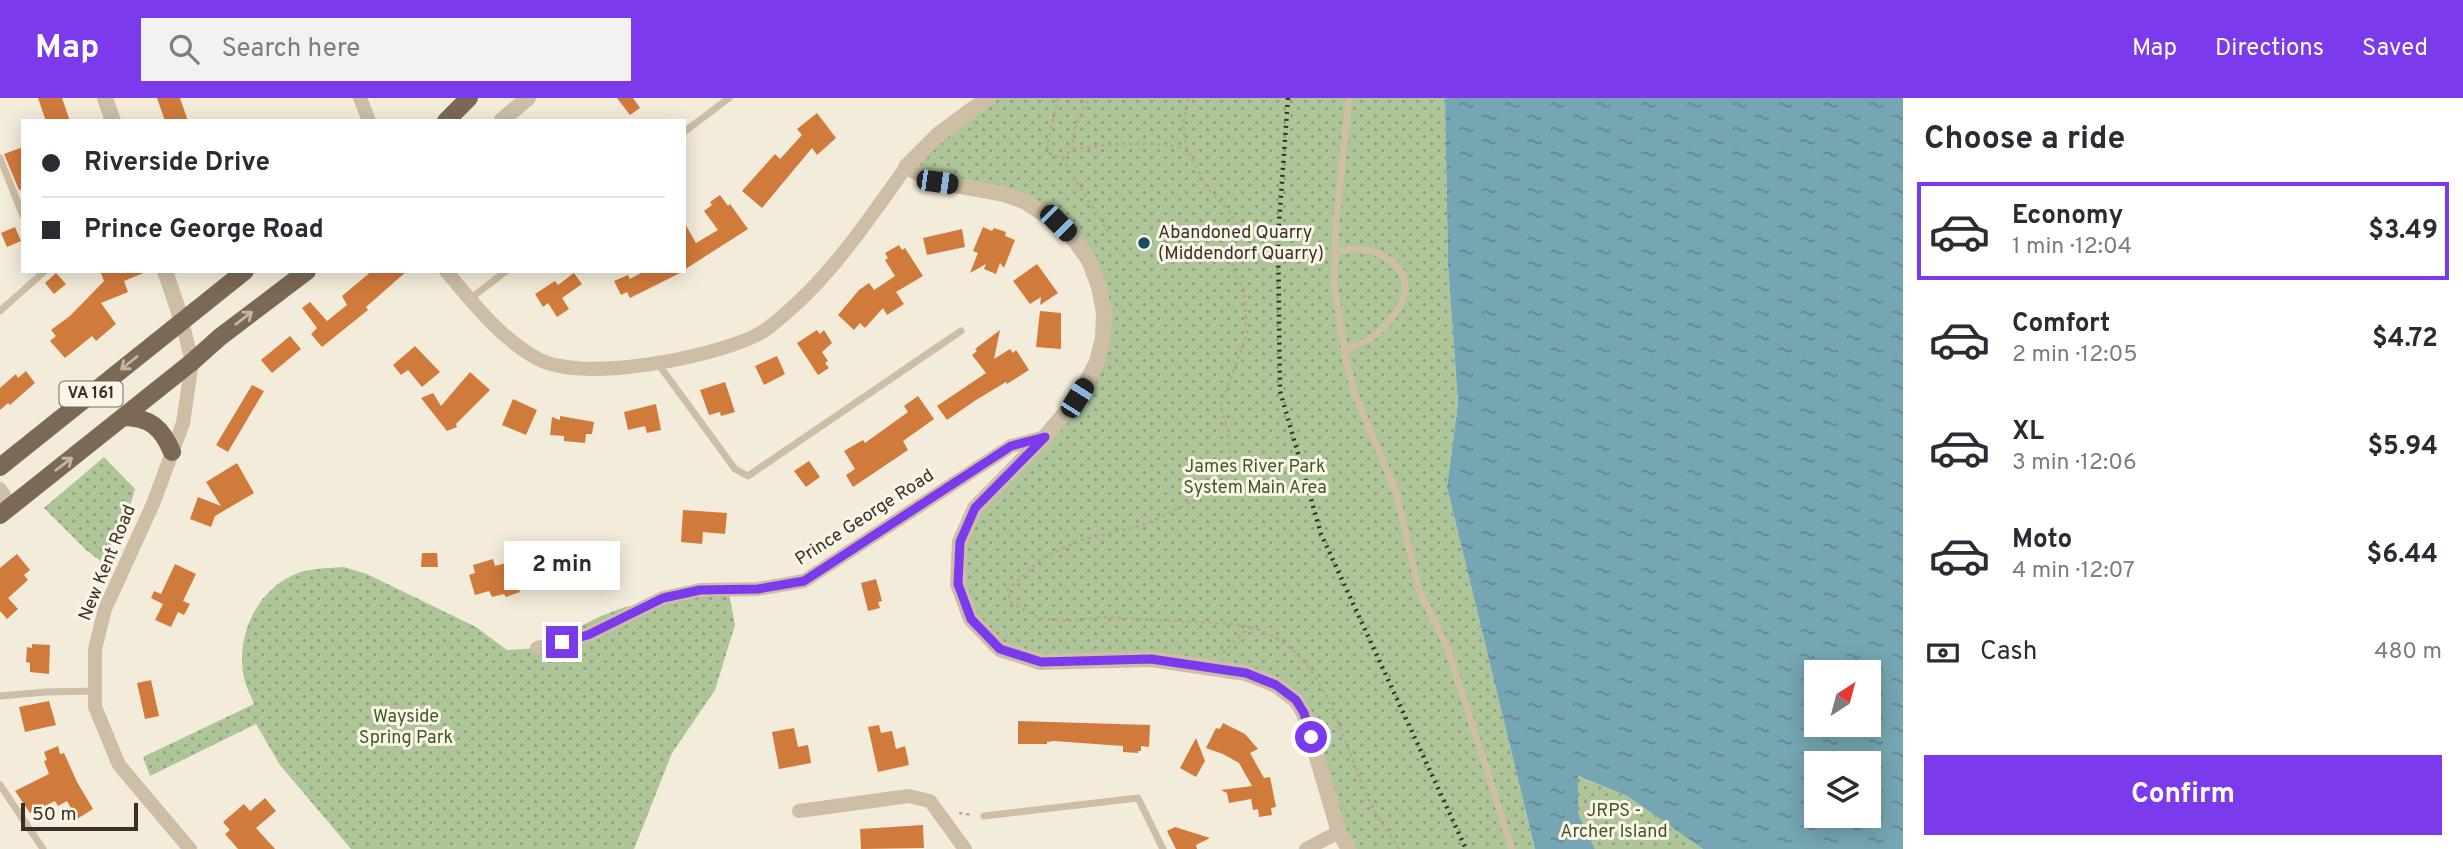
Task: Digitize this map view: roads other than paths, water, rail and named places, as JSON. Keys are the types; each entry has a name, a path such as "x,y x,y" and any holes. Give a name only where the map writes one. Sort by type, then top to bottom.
{"main road":[{"path":"448,119 469,98"},
{"name":"VA 161","path":"0,467 242,273"},
{"name":"VA 161","path":"5,510 220,337 304,273"},
{"path":"123,417 139,417 156,427 166,438 172,452"}],"street":[{"path":"104,98 112,119"},
{"path":"360,98 368,119"},
{"path":"503,119 528,98"},
{"path":"448,273 511,340 540,359 575,369 659,365 726,346 757,335 784,315 828,272 906,167 939,134 988,98"},
{"path":"906,167 937,182 1004,194 1024,201 1058,223 1089,260 1099,287 1104,312 1103,338 1090,379 1045,437 975,508 960,542 958,584 971,619 1000,649 1041,662 1151,659 1246,673 1276,685 1296,700 1304,713 1339,832 1349,849"},
{"name":"New Kent Road","path":"166,273 192,362 183,423 153,505 105,609 95,649 95,707 120,765 190,849"},
{"name":"Prince George Road","path":"537,648 588,635 663,598 700,590 758,589 804,581 1011,446 1045,437"},
{"path":"0,489 5,510"},
{"path":"799,810 909,796 930,801 965,849"},
{"path":"1306,849 1339,832"}],"lane":[{"path":"686,130 729,98"},
{"path":"1349,98 1336,222 1334,285 1345,350 1356,397 1396,492 1419,590 1448,649 1512,849"},
{"path":"0,158 21,211"},
{"path":"1335,251 1366,250 1385,256 1403,271 1408,284 1400,305 1389,322 1372,338 1345,350"},
{"path":"0,311 43,273"},
{"path":"470,299 503,273"},
{"path":"659,365 735,469 748,476 961,331"},
{"path":"0,696 95,691"},
{"path":"0,785 43,849"},
{"path":"984,816 1138,798 1163,849"}],"water":[{"path":"1445,98 1903,98 1903,849 1703,849 1627,796 1578,776 1578,813 1595,849 1535,849 1447,487 1458,403 1448,265"}],"railway":[{"path":"1288,98 1278,237 1280,391 1321,534 1466,849"}],"place":[{"name":"Abandoned Quarry (Middendorf Quarry)","path":"1144,243"}],"park label":[{"name":"James River Park System Main Area","path":"1255,477"},
{"name":"Wayside Spring Park","path":"406,727"},
{"name":"JRPS - Archer Island","path":"1614,821"}]}
